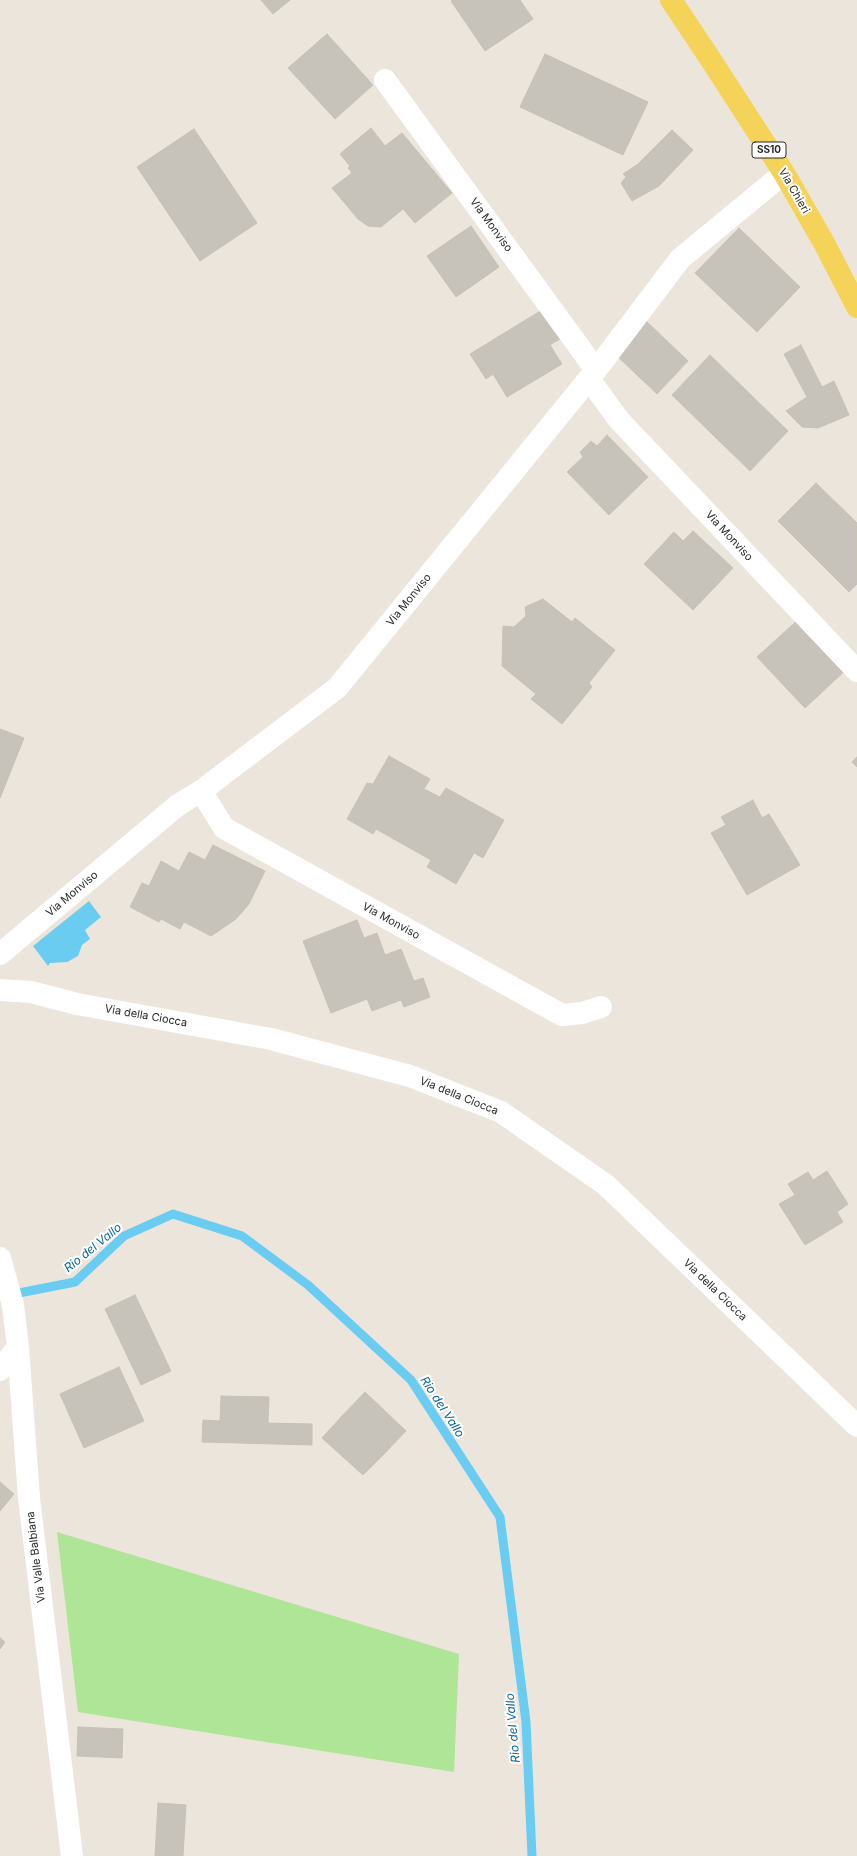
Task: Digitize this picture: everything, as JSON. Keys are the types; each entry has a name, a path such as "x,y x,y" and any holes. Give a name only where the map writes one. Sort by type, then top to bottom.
{"main road":[{"name":"Via Chieri","path":"671,0 784,173 824,243 857,307"}],"street":[{"name":"Via Monviso","path":"386,80 593,375 619,420 857,671"},
{"name":"Via Monviso","path":"0,954 178,805 201,791 337,688 593,375 680,259 784,173"},
{"name":"Via Monviso","path":"201,791 224,828 562,1015 582,1013 601,1007"},
{"name":"Via della Ciocca","path":"0,990 31,992 77,1004 271,1038 410,1076 501,1112 606,1185 857,1426"},
{"name":"Via Valle Balbiana","path":"0,1258 13,1306 18,1347 29,1498 72,1856"},
{"path":"0,1370 18,1347"}],"green space":[{"path":"57,1532 459,1654 454,1772 78,1712"}],"water":[{"path":"89,901 101,917 85,930 90,939 82,945 78,956 67,962 50,963 48,966 33,946"}],"building":[{"path":"261,0 290,0 273,14"},
{"path":"520,0 533,19 485,51 451,1"},
{"path":"327,34 373,85 335,119 288,68"},
{"path":"545,54 648,102 623,155 520,107"},
{"path":"371,128 385,146 402,133 452,193 415,223 403,209 381,227 368,226 358,219 332,188 352,173 348,168 350,166 340,154"},
{"path":"194,129 257,223 200,261 137,167"},
{"path":"672,130 693,150 659,186 632,201 621,183 626,177 623,174 638,164"},
{"path":"471,226 499,267 456,297 427,256"},
{"path":"739,228 800,287 757,332 695,273"},
{"path":"542,310 560,339 550,345 562,364 507,397 493,374 486,379 470,354"},
{"path":"646,321 688,361 657,394 615,354"},
{"path":"801,345 822,387 834,381 849,415 818,428 802,427 786,411 807,397 784,354"},
{"path":"710,355 788,431 750,471 672,395"},
{"path":"607,435 648,477 609,515 567,472 583,457 580,452 591,441 597,446"},
{"path":"816,483 857,523 857,584 849,592 778,521"},
{"path":"693,531 733,568 693,610 644,564 674,532 683,541"},
{"path":"543,599 572,622 575,618 615,650 589,683 592,687 562,724 531,699 536,694 502,666 503,626 514,627 526,616 525,607"},
{"path":"801,617 849,667 805,708 757,657"},
{"path":"0,729 24,738 0,798"},
{"path":"389,756 430,779 424,789 440,797 446,788 504,820 483,858 474,853 456,884 427,867 431,860 376,829 373,834 347,819 367,783 373,784"},
{"path":"857,757 857,767 852,762"},
{"path":"753,800 762,818 769,814 800,865 747,895 711,833 726,825 721,817"},
{"path":"213,845 265,871 249,904 236,919 211,936 184,922 180,929 161,919 159,922 130,907 142,883 149,886 161,861 179,871 189,852 205,860"},
{"path":"357,920 364,938 377,933 385,955 401,949 414,981 423,978 430,997 404,1007 401,1000 372,1011 367,999 331,1013 303,941"},
{"path":"827,1171 848,1204 837,1212 843,1222 805,1245 779,1204 795,1195 788,1184 808,1172 813,1180"},
{"path":"135,1295 171,1371 141,1385 105,1309"},
{"path":"119,1367 144,1421 84,1448 60,1394"},
{"path":"365,1392 406,1431 383,1455 342,1416"},
{"path":"221,1396 269,1397 268,1423 312,1424 312,1445 202,1442 203,1420 220,1421"},
{"path":"342,1416 383,1455 363,1475 322,1438"},
{"path":"0,1482 14,1494 0,1511"},
{"path":"0,1638 5,1642 0,1649"},
{"path":"78,1727 123,1729 122,1758 77,1756"},
{"path":"158,1803 186,1805 183,1856 155,1856"}],"waterway":[{"name":"Rio del Vallo","path":"19,1293 75,1282 124,1236 173,1214 242,1236 308,1285 411,1380 500,1517 526,1722 532,1856"}]}
